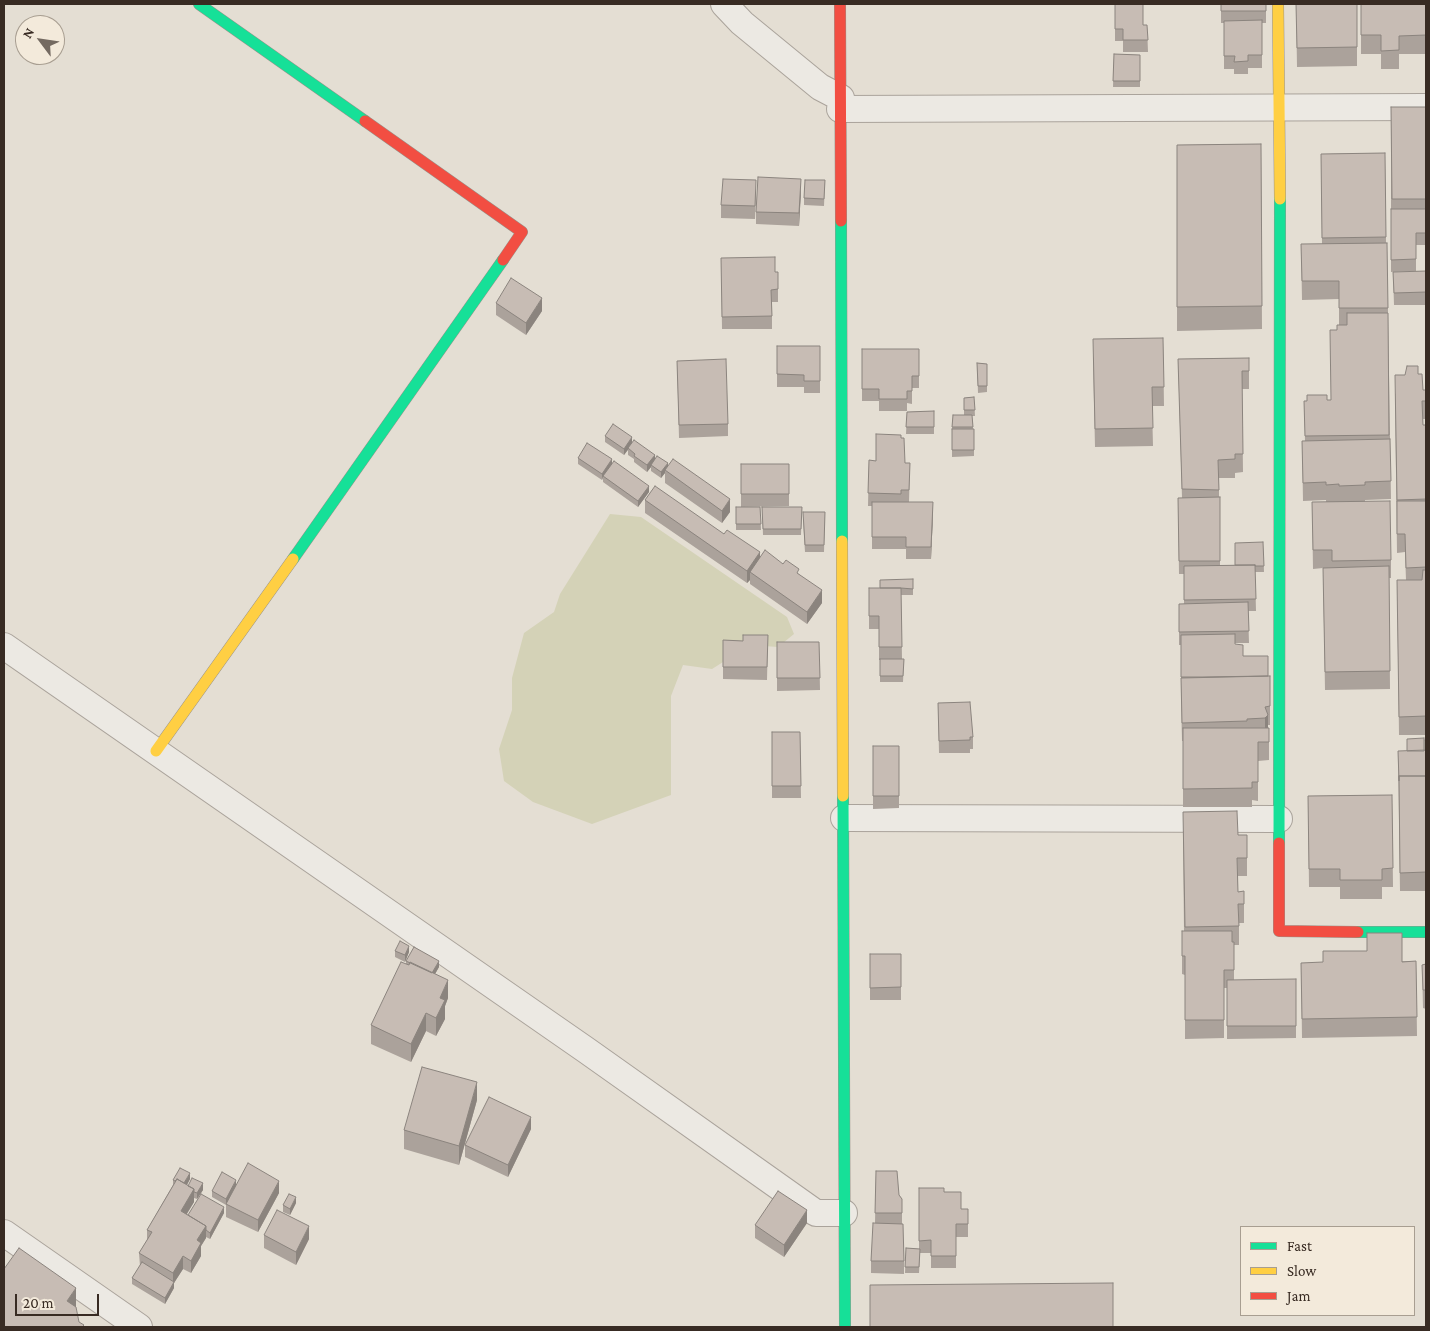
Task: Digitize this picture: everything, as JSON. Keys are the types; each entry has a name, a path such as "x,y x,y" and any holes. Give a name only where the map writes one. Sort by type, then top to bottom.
{"street":[{"path":"156,751 426,371 522,232 199,4"},
{"path":"724,4 742,23 841,104 1426,106"},
{"path":"840,4 845,1327"},
{"path":"1278,4 1280,106 1279,931 1426,932"},
{"path":"4,646 586,1050 816,1213 844,1213"},
{"path":"844,818 1279,819"},
{"path":"9,1269 14,1240 139,1327"}],"shaded area":[{"path":"610,514 641,517 787,617 794,634 778,647 750,645 712,669 683,665 671,696 671,795 592,824 533,802 504,781 499,749 512,710 512,678 524,633 554,612 560,594"}],"building":[{"path":"1115,4 1143,4 1143,25 1147,25 1148,40 1123,40 1123,29 1115,29"},
{"path":"1221,4 1266,4 1266,11 1221,11"},
{"path":"1296,4 1357,4 1357,47 1297,48"},
{"path":"1361,4 1426,4 1426,35 1399,36 1399,50 1381,51 1381,35 1361,35"},
{"path":"1262,20 1262,55 1248,55 1248,61 1234,62 1235,56 1224,56 1224,21"},
{"path":"1114,54 1140,55 1140,81 1113,81"},
{"path":"1391,107 1426,107 1426,199 1392,199"},
{"path":"1261,144 1262,306 1177,307 1177,145"},
{"path":"1385,153 1386,237 1322,238 1321,154"},
{"path":"758,177 801,179 799,213 756,212"},
{"path":"723,179 756,180 755,206 721,205"},
{"path":"805,180 825,180 824,199 804,198"},
{"path":"1391,209 1426,209 1426,233 1416,233 1416,259 1391,260"},
{"path":"1387,243 1388,308 1339,308 1339,281 1302,281 1301,244"},
{"path":"775,257 775,272 778,272 778,289 771,290 772,316 722,317 721,258"},
{"path":"1426,271 1426,292 1394,293 1393,272"},
{"path":"511,278 542,298 526,323 496,303"},
{"path":"1347,313 1388,313 1389,435 1305,436 1304,401 1307,401 1307,395 1327,395 1327,400 1331,400 1330,330 1337,330 1337,325 1347,325"},
{"path":"1163,338 1164,387 1152,387 1153,428 1095,429 1093,339"},
{"path":"777,346 820,346 820,381 804,381 804,375 777,374"},
{"path":"862,349 919,349 919,376 912,376 912,391 907,391 907,399 879,399 879,389 862,389"},
{"path":"1249,358 1249,371 1242,371 1243,454 1235,454 1235,459 1218,460 1219,490 1182,489 1178,359"},
{"path":"726,359 728,424 679,425 677,361"},
{"path":"977,363 987,364 987,386 978,386"},
{"path":"1407,366 1418,366 1418,374 1422,374 1423,390 1426,390 1426,401 1422,401 1423,425 1426,425 1426,499 1397,500 1395,375 1405,375"},
{"path":"974,397 975,410 964,410 964,398"},
{"path":"934,411 934,427 906,427 907,412"},
{"path":"953,415 972,415 973,427 952,427"},
{"path":"613,424 632,437 624,449 605,436"},
{"path":"952,429 974,429 974,450 952,450"},
{"path":"876,434 901,435 901,438 904,438 905,463 910,463 909,490 901,490 901,494 868,493 869,460 876,461"},
{"path":"1390,439 1391,481 1339,486 1339,484 1326,485 1326,482 1303,483 1302,441"},
{"path":"634,440 655,455 647,465 634,456 635,454 628,448"},
{"path":"587,443 612,459 602,474 578,458"},
{"path":"657,456 668,463 661,472 651,465"},
{"path":"673,459 730,499 722,511 665,470"},
{"path":"614,461 649,486 638,501 603,476"},
{"path":"741,464 789,464 789,494 741,494"},
{"path":"655,486 724,534 727,530 760,552 747,571 645,500"},
{"path":"1220,497 1220,561 1179,561 1178,498"},
{"path":"1390,501 1391,560 1332,561 1332,550 1313,550 1312,502"},
{"path":"1397,501 1426,501 1426,567 1406,568 1405,534 1397,534"},
{"path":"872,502 933,502 931,547 906,547 906,537 872,537"},
{"path":"736,507 760,507 761,524 736,524"},
{"path":"762,507 802,507 801,529 763,529"},
{"path":"803,512 825,512 824,545 805,545"},
{"path":"1263,542 1264,566 1235,565 1235,543"},
{"path":"765,550 783,564 786,560 799,569 797,573 822,590 807,612 750,572"},
{"path":"1255,565 1256,599 1184,600 1184,566"},
{"path":"1389,566 1390,671 1325,672 1323,568"},
{"path":"1423,570 1426,570 1426,716 1399,717 1397,580 1422,580"},
{"path":"913,579 913,589 880,588 880,580"},
{"path":"869,588 901,588 902,647 879,647 879,616 869,616"},
{"path":"1248,602 1249,631 1179,632 1179,604"},
{"path":"1235,634 1235,644 1243,645 1243,656 1268,656 1268,676 1181,677 1181,635"},
{"path":"743,635 768,635 767,667 723,667 723,640 743,641"},
{"path":"777,642 819,642 820,678 777,678"},
{"path":"880,659 904,659 903,676 880,676"},
{"path":"1270,676 1270,706 1265,707 1268,715 1265,718 1247,719 1247,721 1182,723 1181,678"},
{"path":"970,702 973,737 970,737 970,740 939,741 938,703"},
{"path":"1183,728 1269,728 1269,742 1258,742 1258,782 1252,782 1252,788 1183,789"},
{"path":"772,732 800,732 801,786 772,786"},
{"path":"1424,738 1424,751 1407,751 1407,739"},
{"path":"873,746 899,746 899,796 873,796"},
{"path":"1426,750 1426,776 1399,776 1399,781 1398,751"},
{"path":"1399,776 1426,776 1426,872 1400,873"},
{"path":"1392,795 1393,868 1382,869 1382,880 1340,880 1340,869 1309,869 1308,796"},
{"path":"1237,811 1238,835 1247,835 1247,858 1237,858 1238,892 1244,891 1244,904 1238,904 1239,926 1185,927 1183,812"},
{"path":"1182,931 1232,931 1234,970 1224,970 1224,1020 1185,1020 1185,956 1182,956"},
{"path":"1367,933 1402,933 1402,962 1416,961 1417,1017 1302,1019 1301,963 1323,962 1323,951 1367,951"},
{"path":"400,941 409,946 405,955 395,951"},
{"path":"414,947 439,961 432,973 406,961"},
{"path":"870,954 901,954 901,987 870,988"},
{"path":"401,962 409,965 410,962 448,980 440,998 445,1000 436,1018 426,1013 411,1044 371,1025"},
{"path":"1426,964 1426,990 1423,990 1422,965"},
{"path":"1296,979 1296,1026 1227,1026 1227,980"},
{"path":"422,1067 477,1082 459,1146 404,1130"},
{"path":"489,1097 531,1117 508,1165 465,1145"},
{"path":"248,1163 279,1181 258,1220 226,1204"},
{"path":"180,1168 190,1173 184,1183 177,1179 173,1180"},
{"path":"876,1171 897,1171 899,1195 902,1199 902,1213 875,1213"},
{"path":"222,1172 236,1180 226,1199 212,1191"},
{"path":"192,1178 203,1183 197,1193 188,1186"},
{"path":"177,1179 194,1189 181,1211 206,1226 197,1240 201,1243 191,1261 183,1256 173,1273 139,1253 152,1232 147,1230"},
{"path":"919,1188 944,1188 944,1192 961,1192 961,1209 968,1209 968,1224 956,1224 956,1256 931,1256 931,1240 919,1241"},
{"path":"778,1191 807,1210 784,1245 755,1225"},
{"path":"201,1194 224,1207 210,1233 206,1230 206,1226 188,1215"},
{"path":"289,1194 296,1197 290,1209 283,1205"},
{"path":"277,1210 309,1226 296,1252 264,1235"},
{"path":"873,1223 903,1224 904,1261 871,1261"},
{"path":"19,1248 76,1288 67,1301 76,1307 79,1322 84,1325 82,1327 4,1327 4,1269"},
{"path":"906,1248 920,1249 919,1267 905,1267"},
{"path":"142,1262 174,1282 165,1298 132,1278"},
{"path":"1113,1283 1113,1327 870,1327 870,1285"}],"traffic: fast":[{"path":"199,4 365,121"},
{"path":"1279,843 1280,199"},
{"path":"841,221 842,541"},
{"path":"293,559 503,260"},
{"path":"843,796 845,1327"},
{"path":"1358,932 1426,932"}],"traffic: slow":[{"path":"1278,4 1280,199"},
{"path":"842,541 843,796"},
{"path":"156,751 293,559"}],"traffic: jam":[{"path":"840,4 841,221"},
{"path":"365,121 522,232 503,260"},
{"path":"1279,843 1279,931 1358,932"}]}
